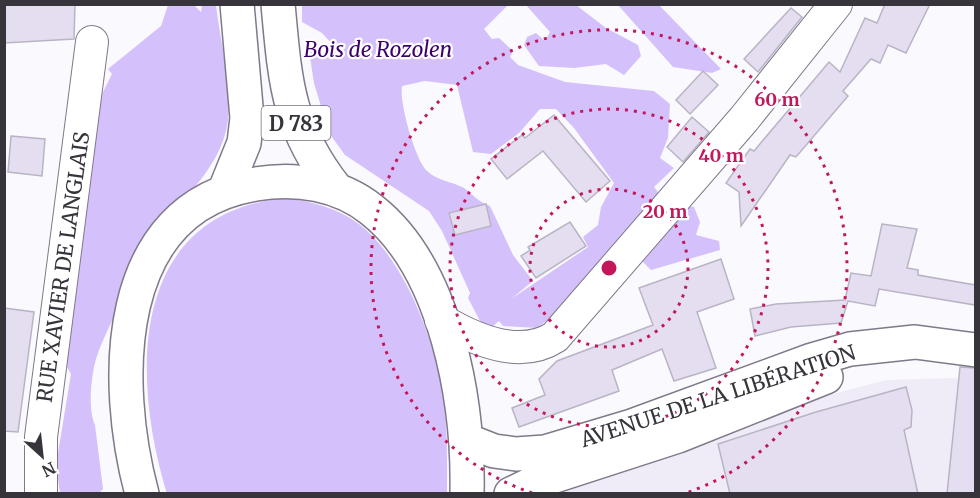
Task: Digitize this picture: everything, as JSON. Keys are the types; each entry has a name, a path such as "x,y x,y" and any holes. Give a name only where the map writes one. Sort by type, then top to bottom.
{"main road":[{"name":"D 783","path":"280,25 288,99 295,121 316,165 336,189"},
{"name":"D 783","path":"225,190 244,142 247,118 239,27"},
{"path":"142,494 133,462 126,398 127,349 137,296 151,254 161,238 192,209 225,190 273,181 302,182 336,189 372,210 391,227 419,269 441,320 459,385 466,440 468,494"},
{"name":"AVENUE DE LA LIBÉRATION","path":"466,440 494,451 530,454 691,418 838,373 881,363 974,350"},
{"name":"AVENUE DE LA LIBÉRATION","path":"511,494 691,418"}],"street":[{"path":"441,320 468,335 502,346 546,343 555,337 744,119 836,4"},
{"name":"RUE XAVIER DE LANGLAIS","path":"41,494 41,437 93,42"}],"shaded area":[{"path":"975,379 975,493 553,494 810,400 886,380"}],"green space":[{"path":"168,5 194,5 201,12 202,5 216,5 228,84 226,131 212,164 202,178 138,250 129,270 118,307 96,358 91,404 103,489 99,493 60,493 56,465 71,374 62,358 94,110 112,74 108,69 161,26"},
{"name":"Bois de Rozolen","path":"302,5 508,5 484,29 492,39 499,38 513,51 510,57 518,65 565,82 654,91 670,104 668,138 660,158 674,168 654,187 665,201 694,207 700,222 696,235 719,241 720,250 651,270 634,253 537,328 503,326 499,321 492,327 486,327 480,321 468,298 470,293 442,231 429,211 345,155 329,133 314,83 308,44 325,56 333,45 322,33 302,22","holes":["425,81 457,85 473,152 491,154 519,133 540,109 556,109 574,128 614,183 601,207 598,225 583,237 588,247 511,299 533,281 513,255 490,206 464,188 426,170 417,154 405,117 402,86"]},
{"path":"526,5 576,5 606,28 638,45 641,56 624,75 606,64 574,68 539,66 524,45 527,37 536,33 545,41 550,32"},
{"path":"618,5 659,5 721,69 712,73 673,67"},
{"path":"287,198 324,206 359,224 389,257 414,299 438,368 442,389 446,428 447,493 167,494 155,448 148,400 147,352 154,307 170,267 196,234 235,210"}],"building":[{"path":"4,4 75,4 74,39 4,43"},
{"path":"885,4 930,4 906,53 888,45 880,63 871,59 843,91 848,96 796,157 790,155 741,226 739,192 726,183 750,149 754,151 829,62 840,72 865,18 877,23"},
{"path":"791,8 802,17 758,72 744,59"},
{"path":"703,71 718,85 690,114 676,100"},
{"path":"554,115 610,181 586,202 543,151 507,179 491,159 522,135 525,138"},
{"path":"692,117 709,132 683,162 667,147"},
{"path":"11,136 45,139 42,176 8,172"},
{"path":"486,204 491,226 455,235 449,213"},
{"path":"570,222 586,246 536,278 521,256 530,250 528,247"},
{"path":"882,224 917,229 907,268 918,270 918,275 975,285 975,305 879,289 875,306 848,301 841,323 791,327 755,336 750,309 776,304 845,300 851,273 871,276"},
{"path":"721,259 734,299 697,312 716,368 674,381 662,349 612,370 619,391 519,427 512,408 545,395 539,379 557,361 653,325 639,288"},
{"path":"4,308 34,312 18,432 4,431"},
{"path":"960,367 975,368 975,494 947,494"},
{"path":"906,387 912,410 911,427 904,430 918,494 730,494 718,444 816,412"}]}
